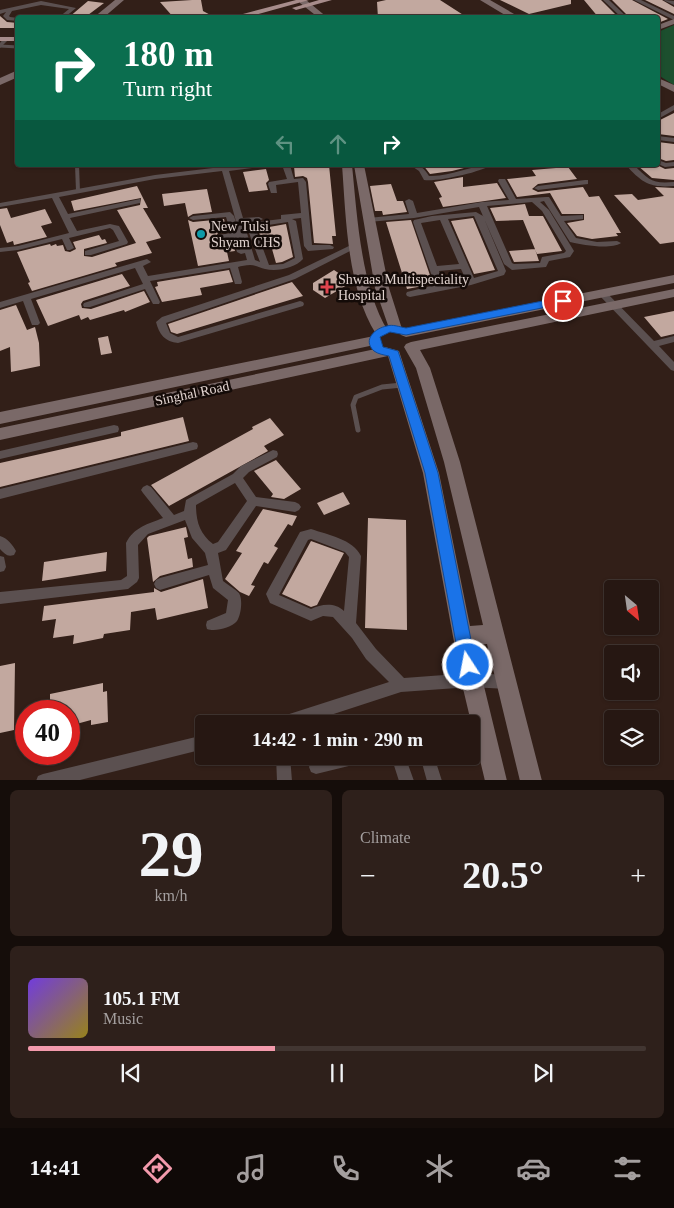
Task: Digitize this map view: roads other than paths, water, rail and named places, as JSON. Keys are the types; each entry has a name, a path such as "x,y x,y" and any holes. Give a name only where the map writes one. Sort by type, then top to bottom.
{"highway":[{"path":"246,15 306,2 328,0"},
{"path":"265,15 306,2"},
{"path":"1,41 15,36"},
{"path":"1,41 15,39"}],"street":[{"path":"484,0 512,15"},
{"path":"606,0 623,15"},
{"path":"637,0 674,20"},
{"path":"667,0 674,3"},
{"path":"306,2 321,15"},
{"path":"0,12 41,3 72,8 64,15"},
{"path":"102,15 120,4"},
{"path":"112,15 120,4"},
{"path":"10,11 6,16 9,19 15,19"},
{"path":"660,27 674,20"},
{"path":"0,72 15,64"},
{"path":"0,82 15,74"},
{"path":"660,82 674,89"},
{"path":"660,116 674,107"},
{"path":"660,138 674,140"},
{"path":"660,163 665,165 674,164"},
{"path":"0,205 155,177 225,167 240,221 241,252"},
{"path":"287,167 291,180"},
{"path":"347,167 354,247 376,325 383,345 404,384 431,473 471,680 496,780"},
{"path":"360,167 368,220 382,288 404,336 424,368 452,462 531,780"},
{"path":"417,167 422,170 426,178 430,179 446,178 456,173 480,167"},
{"path":"632,167 655,186 674,184"},
{"path":"274,191 272,184 274,183 291,180 302,182 308,246 311,249 330,247"},
{"path":"502,181 514,202"},
{"path":"585,182 537,186 576,242 616,243"},
{"path":"55,196 74,234"},
{"path":"483,206 537,203 546,199"},
{"path":"66,218 137,201"},
{"path":"409,201 414,216"},
{"path":"440,287 417,222 427,216 483,206 514,202 537,203 545,210 570,251 566,255 545,259 543,265 512,267 508,264 483,206"},
{"path":"193,218 227,214 230,216 251,261"},
{"path":"368,220 414,216 443,217 476,214 479,216 502,271 501,273 493,277 410,294"},
{"path":"240,221 305,215"},
{"path":"443,217 471,282"},
{"path":"559,219 580,217"},
{"path":"87,305 147,282 190,275 251,261 266,267 296,262 299,259 292,221 250,225 266,267"},
{"path":"0,250 18,248 110,226 116,228 124,242 88,254"},
{"path":"221,236 240,234"},
{"path":"64,236 70,248"},
{"path":"300,304 178,340 169,338 161,322 164,319 292,278 354,247"},
{"path":"0,305 143,263 147,282 156,302"},
{"path":"233,265 238,282"},
{"path":"434,269 464,266"},
{"path":"383,345 404,336 674,279"},
{"path":"602,293 674,368"},
{"path":"404,336 612,305 674,293"},
{"path":"26,298 35,323"},
{"path":"383,345 403,353 404,336"},
{"path":"651,345 674,339"},
{"name":"Singhal Road","path":"0,418 383,345"},
{"name":"Singhal Road","path":"0,434 383,345"},
{"path":"0,454 114,429"},
{"path":"0,494 193,446"},
{"path":"212,625 224,622 232,617 235,605 234,597 217,584 211,550 198,541 192,527 190,503 237,477 245,469 273,454"},
{"path":"237,477 253,501 295,507"},
{"path":"147,490 171,519"},
{"path":"211,550 222,546 235,524 253,501"},
{"path":"0,598 124,585 133,578 132,543 138,535 144,530 171,519 190,514"},
{"path":"348,625 355,556 349,548 311,534 304,536 272,594 274,599 311,615 322,610 336,612 371,654 401,685"},
{"path":"0,541 10,551"},
{"path":"0,561 0,566"},
{"path":"160,584 214,569"},
{"path":"462,636 494,634"},
{"path":"308,715 401,685 471,680 507,682"},
{"path":"43,780 195,744"},
{"path":"284,765 285,780"},
{"path":"316,767 324,765"},
{"path":"401,765 407,780"},
{"path":"430,765 436,780"}],"lane":[{"path":"1,41 15,46"},
{"path":"77,167 78,191"},
{"path":"358,430 353,405 356,397 382,387 404,384"}],"place":[{"name":"New Tulsi Shyam CHS","path":"201,234"},
{"name":"Shwaas Multispeciality Hospital","path":"327,287"}]}
